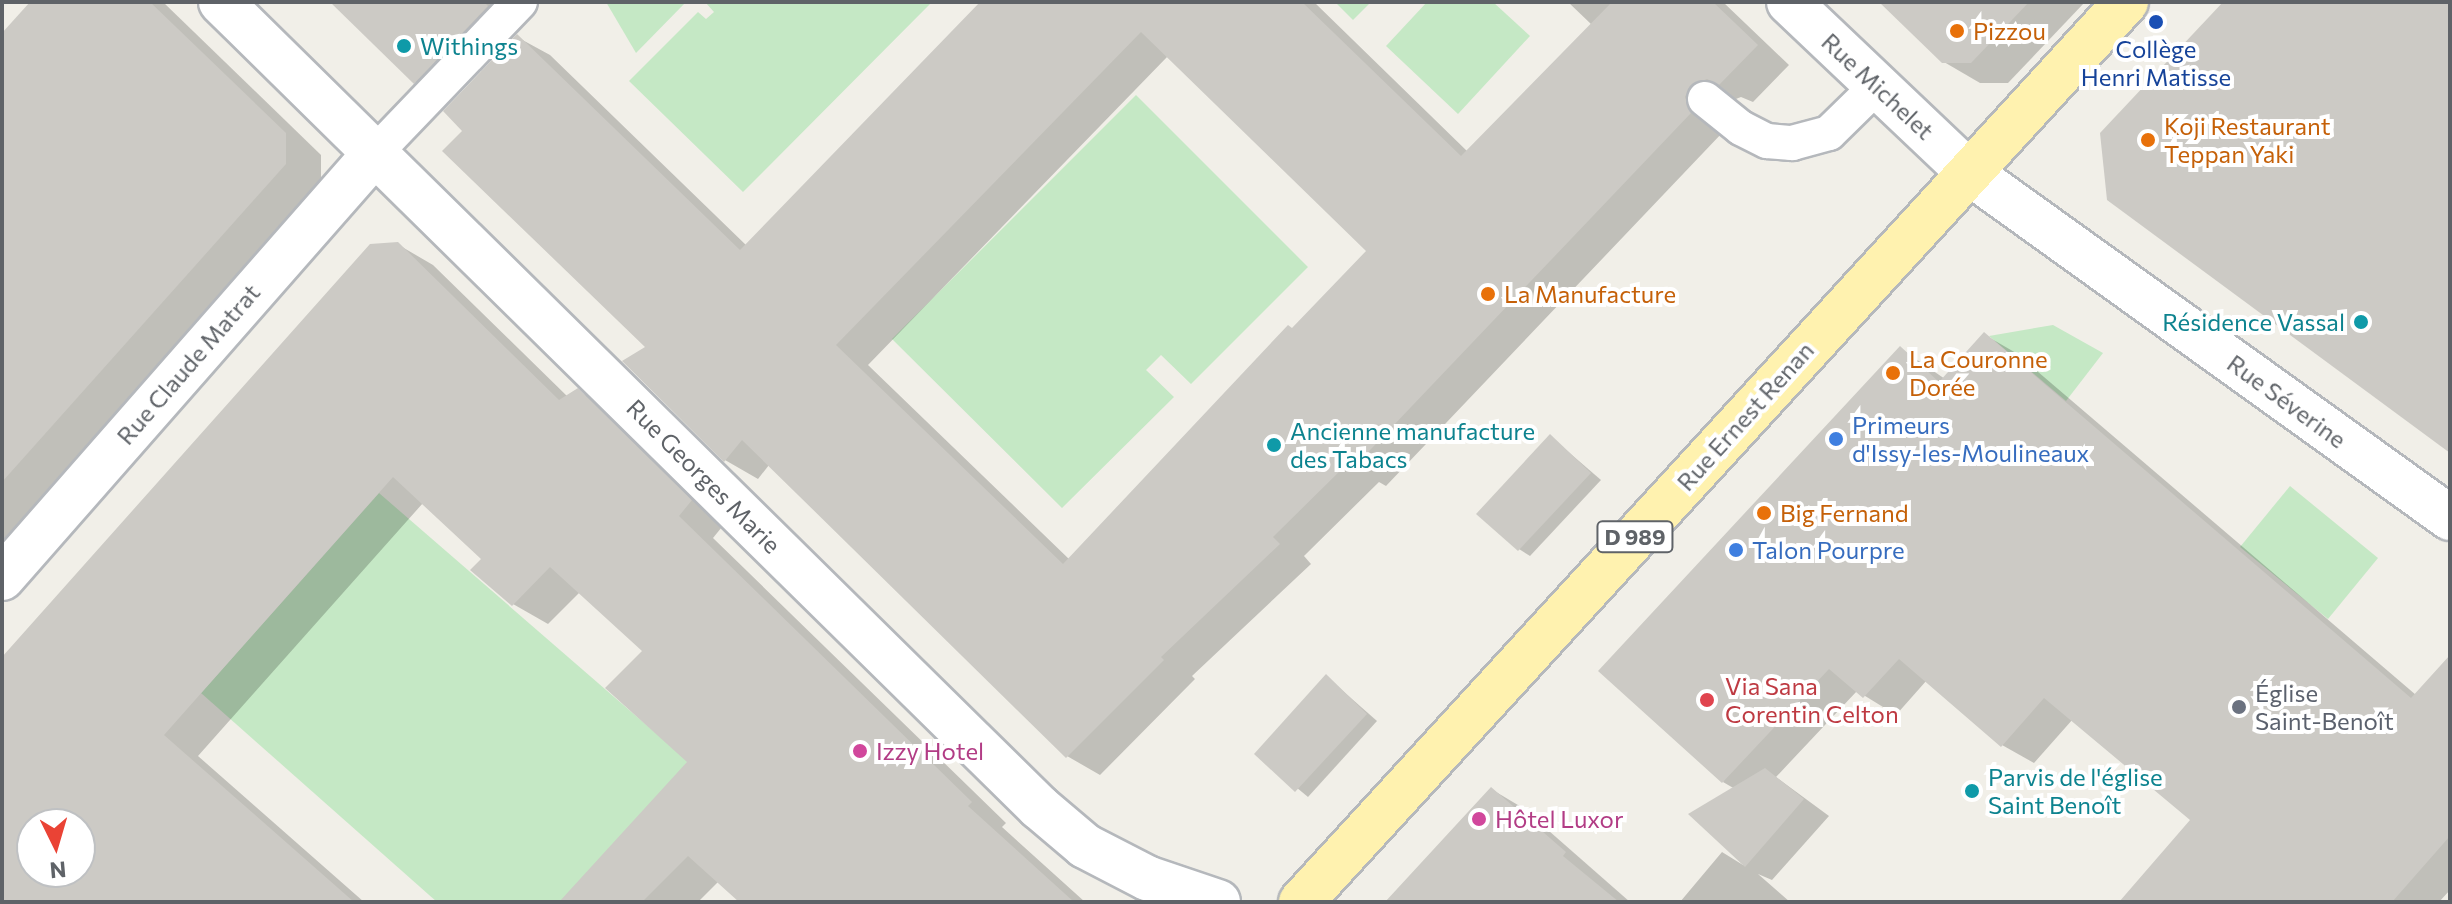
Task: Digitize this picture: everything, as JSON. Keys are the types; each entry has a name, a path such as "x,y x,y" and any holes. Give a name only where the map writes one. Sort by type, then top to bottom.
{"main road":[{"name":"Rue Ernest Renan","path":"1301,902 1967,171 2126,2"}],"street":[{"name":"Rue Georges Marie","path":"221,2 1039,807 1085,846 1147,878 1218,902"},
{"name":"Rue Michelet","path":"1789,2 1967,171"},
{"name":"Rue Claude Matrat","path":"2,578 376,152"},
{"name":"Rue Séverine","path":"1967,171 2450,518"}],"lane":[{"path":"376,152 520,2"},
{"path":"1705,99 1741,128 1767,141 1792,143 1829,133 1877,86"}],"green space":[{"path":"606,2 686,2 636,53"},
{"path":"705,2 932,2 743,192 629,81 698,12 706,19 714,12"},
{"path":"1335,2 1371,2 1353,20"},
{"path":"1427,2 1493,2 1530,36 1458,114 1386,46"},
{"path":"1136,95 1308,267 1191,384 1161,355 1146,370 1174,397 1062,508 892,339"},
{"path":"2053,325 2103,353 2066,401 1989,336"},
{"path":"2290,486 2378,558 2328,619 2240,547"},
{"path":"379,493 688,761 595,902 437,902 201,693"}],"building":[{"path":"30,2 150,2 286,133 286,164 2,482 2,33"},
{"name":"Withings","path":"330,2 484,2 488,6 414,84"},
{"path":"980,2 1302,2 1461,156 1612,2 1713,2 1758,45 1719,85 1707,79 1690,86 1685,97 1691,113 1352,469 1347,464 1273,537 1280,544 1161,657 1164,660 1066,758 742,440 724,462 622,361 645,347 442,151 462,131 443,111 517,34 740,250","holes":["1141,32 1366,251 1292,328 1288,325 1063,564 836,345"]},
{"path":"1879,2 2029,2 1971,63 1942,63"},
{"name":"Résidence Vassal","path":"2223,2 2450,2 2450,453 2107,200 2100,133"},
{"path":"398,242 559,400 578,388 692,500 679,516 972,802 968,806 1074,902 739,902 688,856 642,902 559,902 687,762 605,688 642,651 550,567 512,606 470,570 481,559 393,477 164,735 354,902 2,902 2,657 370,244"},
{"path":"1984,332 2411,698 2450,655 2450,836 2392,902 2119,902 2190,820 2044,698 2001,747 1899,659 1863,698 1829,669 1722,783 1598,671 1900,346 1939,382"},
{"path":"1550,434 1591,473 1518,551 1476,514"},
{"path":"1326,674 1367,714 1295,792 1254,754"},
{"path":"1765,768 1804,799 1745,867 1688,814"},
{"path":"1491,787 1566,852 1563,856 1619,902 1385,902"}],"place":[{"name":"Collège Henri Matisse","path":"2156,22"},
{"name":"Pizzou","path":"1957,31"},
{"name":"Withings","path":"404,46"},
{"name":"Koji Restaurant Teppan Yaki","path":"2148,140"},
{"name":"La Manufacture","path":"1488,294"},
{"name":"Résidence Vassal","path":"2361,322"},
{"name":"La Couronne Dorée","path":"1893,373"},
{"name":"Primeurs d'Issy-les-Moulineaux","path":"1836,439"},
{"name":"Ancienne manufacture des Tabacs","path":"1274,445"},
{"name":"Big Fernand","path":"1764,513"},
{"name":"Talon Pourpre","path":"1736,550"},
{"name":"Via Sana Corentin Celton","path":"1707,700"},
{"name":"Église Saint-Benoît","path":"2239,707"},
{"name":"Izzy Hotel","path":"860,751"},
{"name":"Parvis de l'église Saint Benoît","path":"1972,791"},
{"name":"Hôtel Luxor","path":"1479,819"}]}
